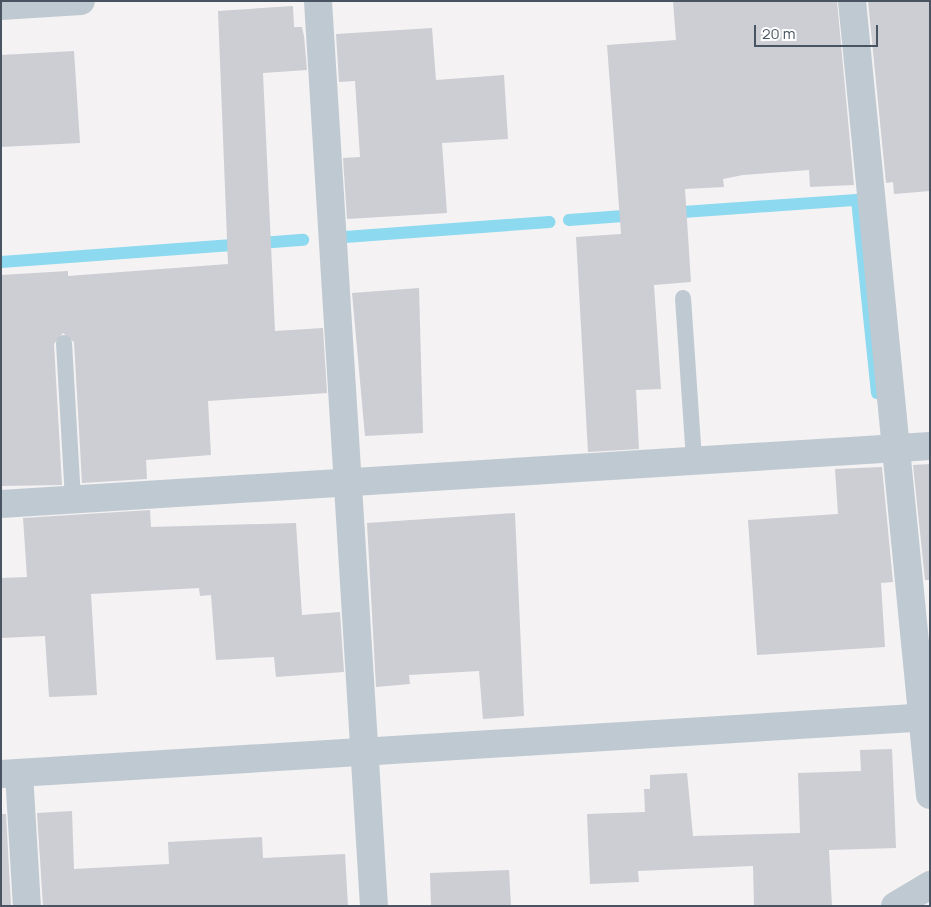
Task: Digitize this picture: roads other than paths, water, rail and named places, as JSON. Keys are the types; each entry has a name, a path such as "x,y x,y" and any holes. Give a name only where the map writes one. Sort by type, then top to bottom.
{"street":[{"path":"1,6 81,1"},
{"path":"318,1 374,906"},
{"path":"852,1 896,448 926,717 930,796"},
{"path":"1,504 930,446"},
{"path":"27,906 10,774 926,717"},
{"path":"895,906 930,885"}],"lane":[{"path":"683,298 694,461"},
{"path":"64,343 73,499"}],"waterway":[{"path":"669,213 857,200 877,393"},
{"path":"569,220 637,215"},
{"path":"345,237 549,222"},
{"path":"1,262 303,240"}]}
